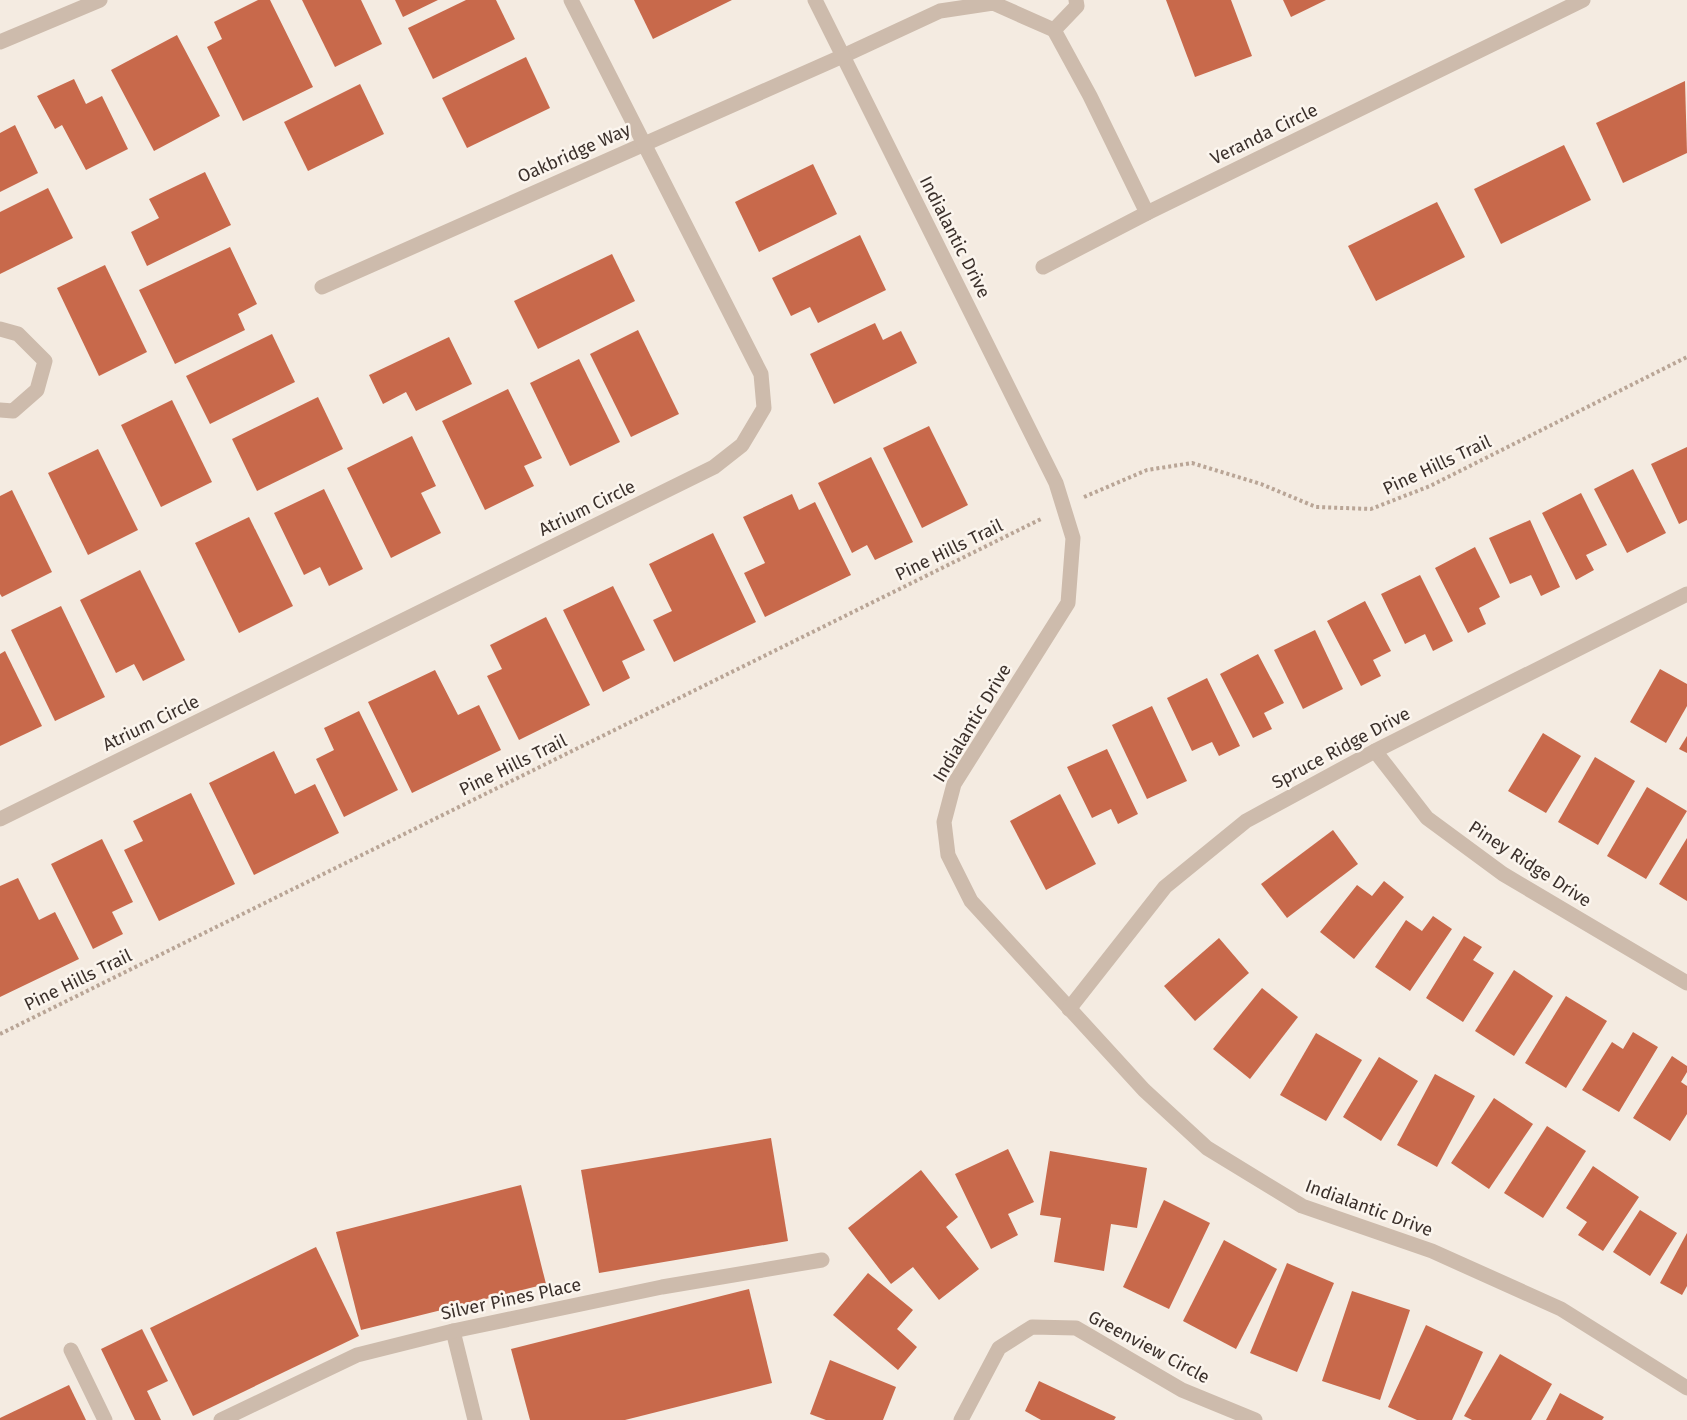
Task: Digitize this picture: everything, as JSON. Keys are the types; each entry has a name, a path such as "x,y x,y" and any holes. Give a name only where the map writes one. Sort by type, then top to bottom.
{"street":[{"path":"0,42 100,0"},
{"name":"Atrium Circle","path":"0,819 714,467 742,445 764,408 761,374 571,0"},
{"name":"Indialantic Drive","path":"815,0 1056,483 1073,538 1068,603 954,784 944,822 948,855 971,901 1144,1090 1207,1148 1302,1206 1431,1251 1561,1309 1687,1388"},
{"path":"1054,30 1077,6 1076,0"},
{"name":"Veranda Circle","path":"1043,267 1147,213 1583,0"},
{"path":"843,56 940,11 993,3 1054,30 1090,96 1147,213"},
{"name":"Oakbridge Way","path":"322,287 843,56"},
{"path":"0,329 18,334 45,361 37,390 13,411 0,410"},
{"name":"Spruce Ridge Drive","path":"1069,1009 1165,886 1246,821 1375,751 1687,594"},
{"name":"Piney Ridge Drive","path":"1375,751 1427,818 1503,874 1687,983"},
{"name":"Silver Pines Place","path":"222,1420 357,1355 453,1331 662,1287 822,1260"},
{"name":"Greenview Circle","path":"960,1420 999,1348 1032,1328 1076,1328 1182,1390 1255,1420"},
{"path":"453,1331 475,1420"},
{"path":"71,1350 105,1420"}],"path":[{"name":"Pine Hills Trail","path":"1083,498 1148,470 1191,464 1261,484 1316,507 1371,509 1430,486 1687,357"},
{"name":"Pine Hills Trail","path":"0,1034 1039,521"}],"building":[{"path":"258,0 270,0 313,87 243,121 207,47 222,39 214,22"},
{"path":"302,0 361,0 382,44 335,67"},
{"path":"395,0 438,0 403,17"},
{"path":"466,0 496,0 515,39 433,79 408,28"},
{"path":"634,0 732,0 653,39"},
{"path":"1166,0 1231,0 1252,56 1195,77"},
{"path":"1283,0 1326,0 1291,17"},
{"path":"177,35 220,116 154,151 111,70"},
{"path":"526,57 550,108 467,148 442,98"},
{"path":"74,79 86,104 102,96 128,149 86,170 62,125 55,129 37,96"},
{"path":"1685,81 1687,153 1623,183 1596,123"},
{"path":"360,84 384,134 308,171 284,122"},
{"path":"15,125 38,173 0,192 0,133"},
{"path":"1564,145 1591,200 1501,244 1474,189"},
{"path":"813,164 837,214 759,252 735,202"},
{"path":"205,172 231,225 147,266 131,232 159,218 149,199"},
{"path":"48,188 73,238 0,274 0,212"},
{"path":"1437,202 1465,257 1376,301 1348,246"},
{"path":"860,235 886,290 818,323 810,307 791,316 772,278"},
{"path":"230,247 257,304 238,314 245,330 175,364 139,290"},
{"path":"612,254 635,301 538,349 514,301"},
{"path":"105,265 147,352 99,376 57,288"},
{"path":"875,323 883,340 901,331 917,363 834,404 810,354"},
{"path":"638,330 679,414 631,437 590,354"},
{"path":"272,334 295,382 210,424 186,376"},
{"path":"449,337 472,384 416,411 406,392 383,404 369,375"},
{"path":"579,359 620,442 570,466 530,383"},
{"path":"508,389 542,458 524,466 534,486 485,510 442,421"},
{"path":"318,397 343,449 257,491 232,439"},
{"path":"172,400 212,482 161,507 121,425"},
{"path":"929,426 968,505 922,528 883,448"},
{"path":"412,436 436,486 421,493 441,533 391,558 347,468"},
{"path":"1687,447 1687,520 1679,524 1651,464"},
{"path":"98,449 138,530 88,555 48,473"},
{"path":"871,457 913,542 875,560 867,545 852,553 818,483"},
{"path":"1633,469 1666,533 1627,553 1594,489"},
{"path":"324,489 363,569 329,586 320,567 304,575 274,513"},
{"path":"12,490 52,572 2,597 0,594 0,496"},
{"path":"1581,493 1607,545 1586,555 1594,570 1576,580 1542,513"},
{"path":"792,494 799,510 815,502 851,575 765,617 744,573 765,563 743,517"},
{"path":"249,517 293,606 239,633 195,543"},
{"path":"1530,520 1560,587 1541,596 1531,575 1510,584 1489,538"},
{"path":"713,533 756,622 674,662 653,620 672,611 649,564"},
{"path":"1475,547 1500,597 1479,608 1486,624 1468,633 1435,568"},
{"path":"140,570 185,660 143,681 134,664 116,673 80,600"},
{"path":"1420,575 1453,641 1433,651 1425,634 1405,644 1381,594"},
{"path":"613,586 645,650 622,661 630,678 603,692 563,610"},
{"path":"1365,601 1391,651 1373,660 1381,676 1361,686 1327,621"},
{"path":"61,606 105,697 55,721 11,630"},
{"path":"546,617 590,705 519,740 487,676 502,669 490,645"},
{"path":"1315,630 1343,689 1303,709 1274,650"},
{"path":"5,651 42,726 0,746 0,654"},
{"path":"1258,654 1284,703 1264,713 1272,729 1253,738 1220,674"},
{"path":"1660,669 1687,684 1687,706 1666,743 1630,722"},
{"path":"435,670 458,715 479,705 501,750 412,793 368,702"},
{"path":"1207,678 1240,746 1219,756 1212,742 1192,751 1167,698"},
{"path":"1152,706 1187,781 1147,799 1112,725"},
{"path":"359,711 398,790 344,817 316,759 334,750 324,728"},
{"path":"1543,733 1581,756 1546,813 1508,791"},
{"path":"1687,736 1687,753 1679,749"},
{"path":"1107,749 1138,814 1118,824 1111,809 1092,818 1067,767"},
{"path":"274,751 295,794 315,784 339,833 254,875 209,783"},
{"path":"1595,757 1635,781 1598,845 1558,822"},
{"path":"1647,787 1687,811 1646,879 1607,856"},
{"path":"191,793 235,884 159,921 124,850 143,841 133,821"},
{"path":"1060,794 1096,864 1046,890 1010,821"},
{"path":"1333,830 1358,864 1287,918 1261,884"},
{"path":"1687,838 1687,901 1659,884"},
{"path":"102,839 133,902 112,912 123,934 93,949 51,864"},
{"path":"18,878 39,920 55,912 79,959 0,997 0,886"},
{"path":"1384,881 1404,897 1354,959 1320,932 1357,885 1372,896"},
{"path":"1433,916 1452,929 1410,991 1375,967 1406,920 1422,931"},
{"path":"1464,936 1482,947 1473,960 1494,973 1463,1022 1426,998"},
{"path":"1219,938 1249,973 1195,1021 1164,986"},
{"path":"1514,970 1553,996 1514,1056 1475,1031"},
{"path":"1262,988 1298,1017 1250,1079 1213,1049"},
{"path":"1566,996 1607,1021 1566,1088 1525,1063"},
{"path":"1633,1032 1658,1047 1619,1112 1582,1090 1612,1042 1623,1049"},
{"path":"1316,1033 1362,1060 1326,1121 1280,1095"},
{"path":"1672,1056 1687,1066 1687,1072 1681,1082 1687,1086 1687,1114 1670,1141 1633,1118"},
{"path":"1379,1057 1418,1081 1381,1141 1343,1117"},
{"path":"1435,1074 1475,1096 1437,1167 1397,1145"},
{"path":"1494,1098 1533,1124 1489,1189 1451,1163"},
{"path":"1547,1126 1586,1151 1543,1218 1504,1193"},
{"path":"771,1138 788,1241 599,1273 581,1170"},
{"path":"1008,1149 1034,1202 1008,1214 1018,1235 991,1249 955,1174"},
{"path":"1050,1151 1147,1168 1137,1228 1111,1224 1104,1271 1054,1262 1061,1218 1040,1215"},
{"path":"1593,1166 1639,1197 1603,1251 1578,1235 1587,1222 1566,1208"},
{"path":"921,1170 958,1217 946,1227 979,1269 939,1300 913,1267 891,1284 848,1228"},
{"path":"521,1185 546,1284 361,1330 336,1232"},
{"path":"1164,1200 1210,1223 1169,1309 1123,1287"},
{"path":"1640,1210 1677,1233 1650,1276 1613,1252"},
{"path":"1687,1233 1687,1286 1682,1295 1660,1283"},
{"path":"1224,1240 1277,1269 1236,1349 1183,1321"},
{"path":"316,1247 359,1336 193,1416 150,1328"},
{"path":"1287,1263 1334,1283 1297,1372 1250,1353"},
{"path":"868,1273 913,1310 897,1329 917,1347 898,1370 833,1315"},
{"path":"749,1289 772,1383 625,1420 530,1420 511,1349"},
{"path":"1352,1291 1410,1310 1380,1400 1322,1381"},
{"path":"1426,1325 1483,1352 1452,1420 1417,1420 1388,1407"},
{"path":"142,1329 168,1381 147,1391 161,1420 135,1420 101,1349"},
{"path":"1500,1354 1552,1384 1531,1420 1472,1420 1464,1416"},
{"path":"830,1360 896,1387 883,1420 826,1420 810,1414"},
{"path":"1039,1381 1116,1417 1114,1420 1041,1420 1025,1411"},
{"path":"69,1385 86,1420 0,1420 0,1418"},
{"path":"1560,1393 1604,1417 1602,1420 1546,1420"}]}
